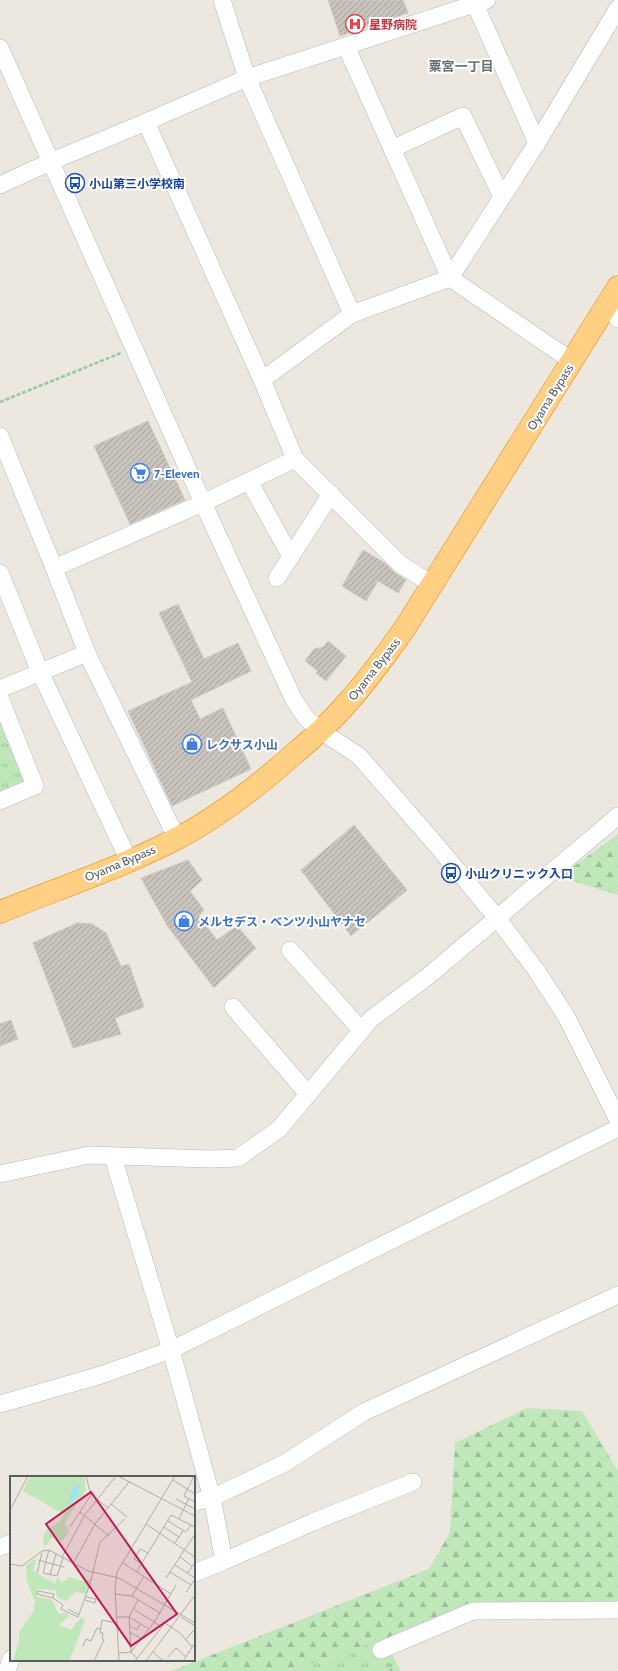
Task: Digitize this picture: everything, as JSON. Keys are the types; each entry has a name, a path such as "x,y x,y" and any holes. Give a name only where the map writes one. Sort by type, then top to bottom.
{"highway":[{"name":"Oyama Bypass","path":"0,912 129,861 177,839 213,817 265,780 321,731 348,702 377,667 433,585 572,361 612,312 618,287"}],"street":[{"path":"222,0 247,78 352,314"},
{"path":"0,185 50,162 247,78 481,2 537,143"},
{"path":"262,380 352,314 450,278 537,143 618,8"},
{"path":"346,46 450,278 572,361"},
{"path":"0,48 50,162 135,347 203,503 294,700 306,718 321,731 359,756 497,918 536,970 566,1016 618,1120"},
{"path":"392,149 463,116 502,197"},
{"path":"146,122 262,380 295,459 400,564 433,585"},
{"path":"0,436 87,653 177,839"},
{"path":"54,568 203,503 295,459"},
{"path":"250,481 291,557"},
{"path":"277,578 331,494"},
{"path":"0,573 40,672 129,861"},
{"path":"0,689 87,653"},
{"path":"0,698 35,786 0,801"},
{"path":"0,1174 89,1155 209,1159 238,1158 279,1129 371,1019 427,977 618,816"},
{"path":"290,950 361,1030"},
{"path":"233,1007 308,1094"},
{"path":"0,1404 102,1375 171,1350 618,1128"},
{"path":"113,1156 171,1350 212,1498 224,1561"},
{"path":"195,1502 212,1498 285,1463 364,1412 618,1295"},
{"path":"195,1573 312,1522 413,1482"},
{"path":"0,1547 10,1543"},
{"path":"381,1650 473,1611 618,1610"},
{"path":"7,1671 10,1661"}],"path":[{"path":"0,402 135,347"}],"green space":[{"path":"0,723 26,777 23,785 0,797"},
{"path":"618,834 618,895 559,877"},
{"path":"527,1408 582,1411 618,1471 618,1605 557,1603 465,1605 379,1641 290,1671 171,1671 429,1569 450,1532 455,1443"},
{"path":"379,1641 388,1647 401,1671 290,1671"}],"building":[{"name":"星野病院","path":"328,0 403,0 408,13 340,36"},
{"name":"7-Eleven","path":"148,421 185,500 130,524 94,446"},
{"path":"363,550 385,563 394,572 406,580 398,593 378,581 366,601 342,586"},
{"name":"レクサス小山","path":"178,604 204,659 238,643 251,671 191,700 200,719 223,708 251,769 172,806 128,711 192,682 159,613"},
{"path":"328,641 346,656 326,681 316,673 318,671 305,661 314,649 323,647"},
{"path":"354,825 407,890 351,936 301,870"},
{"name":"メルセデス・ベンツ小山ヤナセ","path":"188,860 202,880 190,891 204,910 199,916 217,940 237,926 256,948 214,988 168,927 141,878"},
{"path":"77,923 92,924 106,933 121,966 129,964 144,1007 115,1018 121,1034 73,1048 33,943"},
{"path":"11,1020 18,1039 0,1046 0,1024"}],"place":[{"name":"星野病院","path":"355,24"},
{"name":"小山第三小学校南","path":"75,183"},
{"name":"7-Eleven","path":"140,473"},
{"name":"レクサス小山","path":"192,744"},
{"name":"小山クリニック入口","path":"451,873"},
{"name":"メルセデス・ベンツ小山ヤナセ","path":"184,921"}],"district":[{"name":"粟宮一丁目","path":"461,66"}]}
